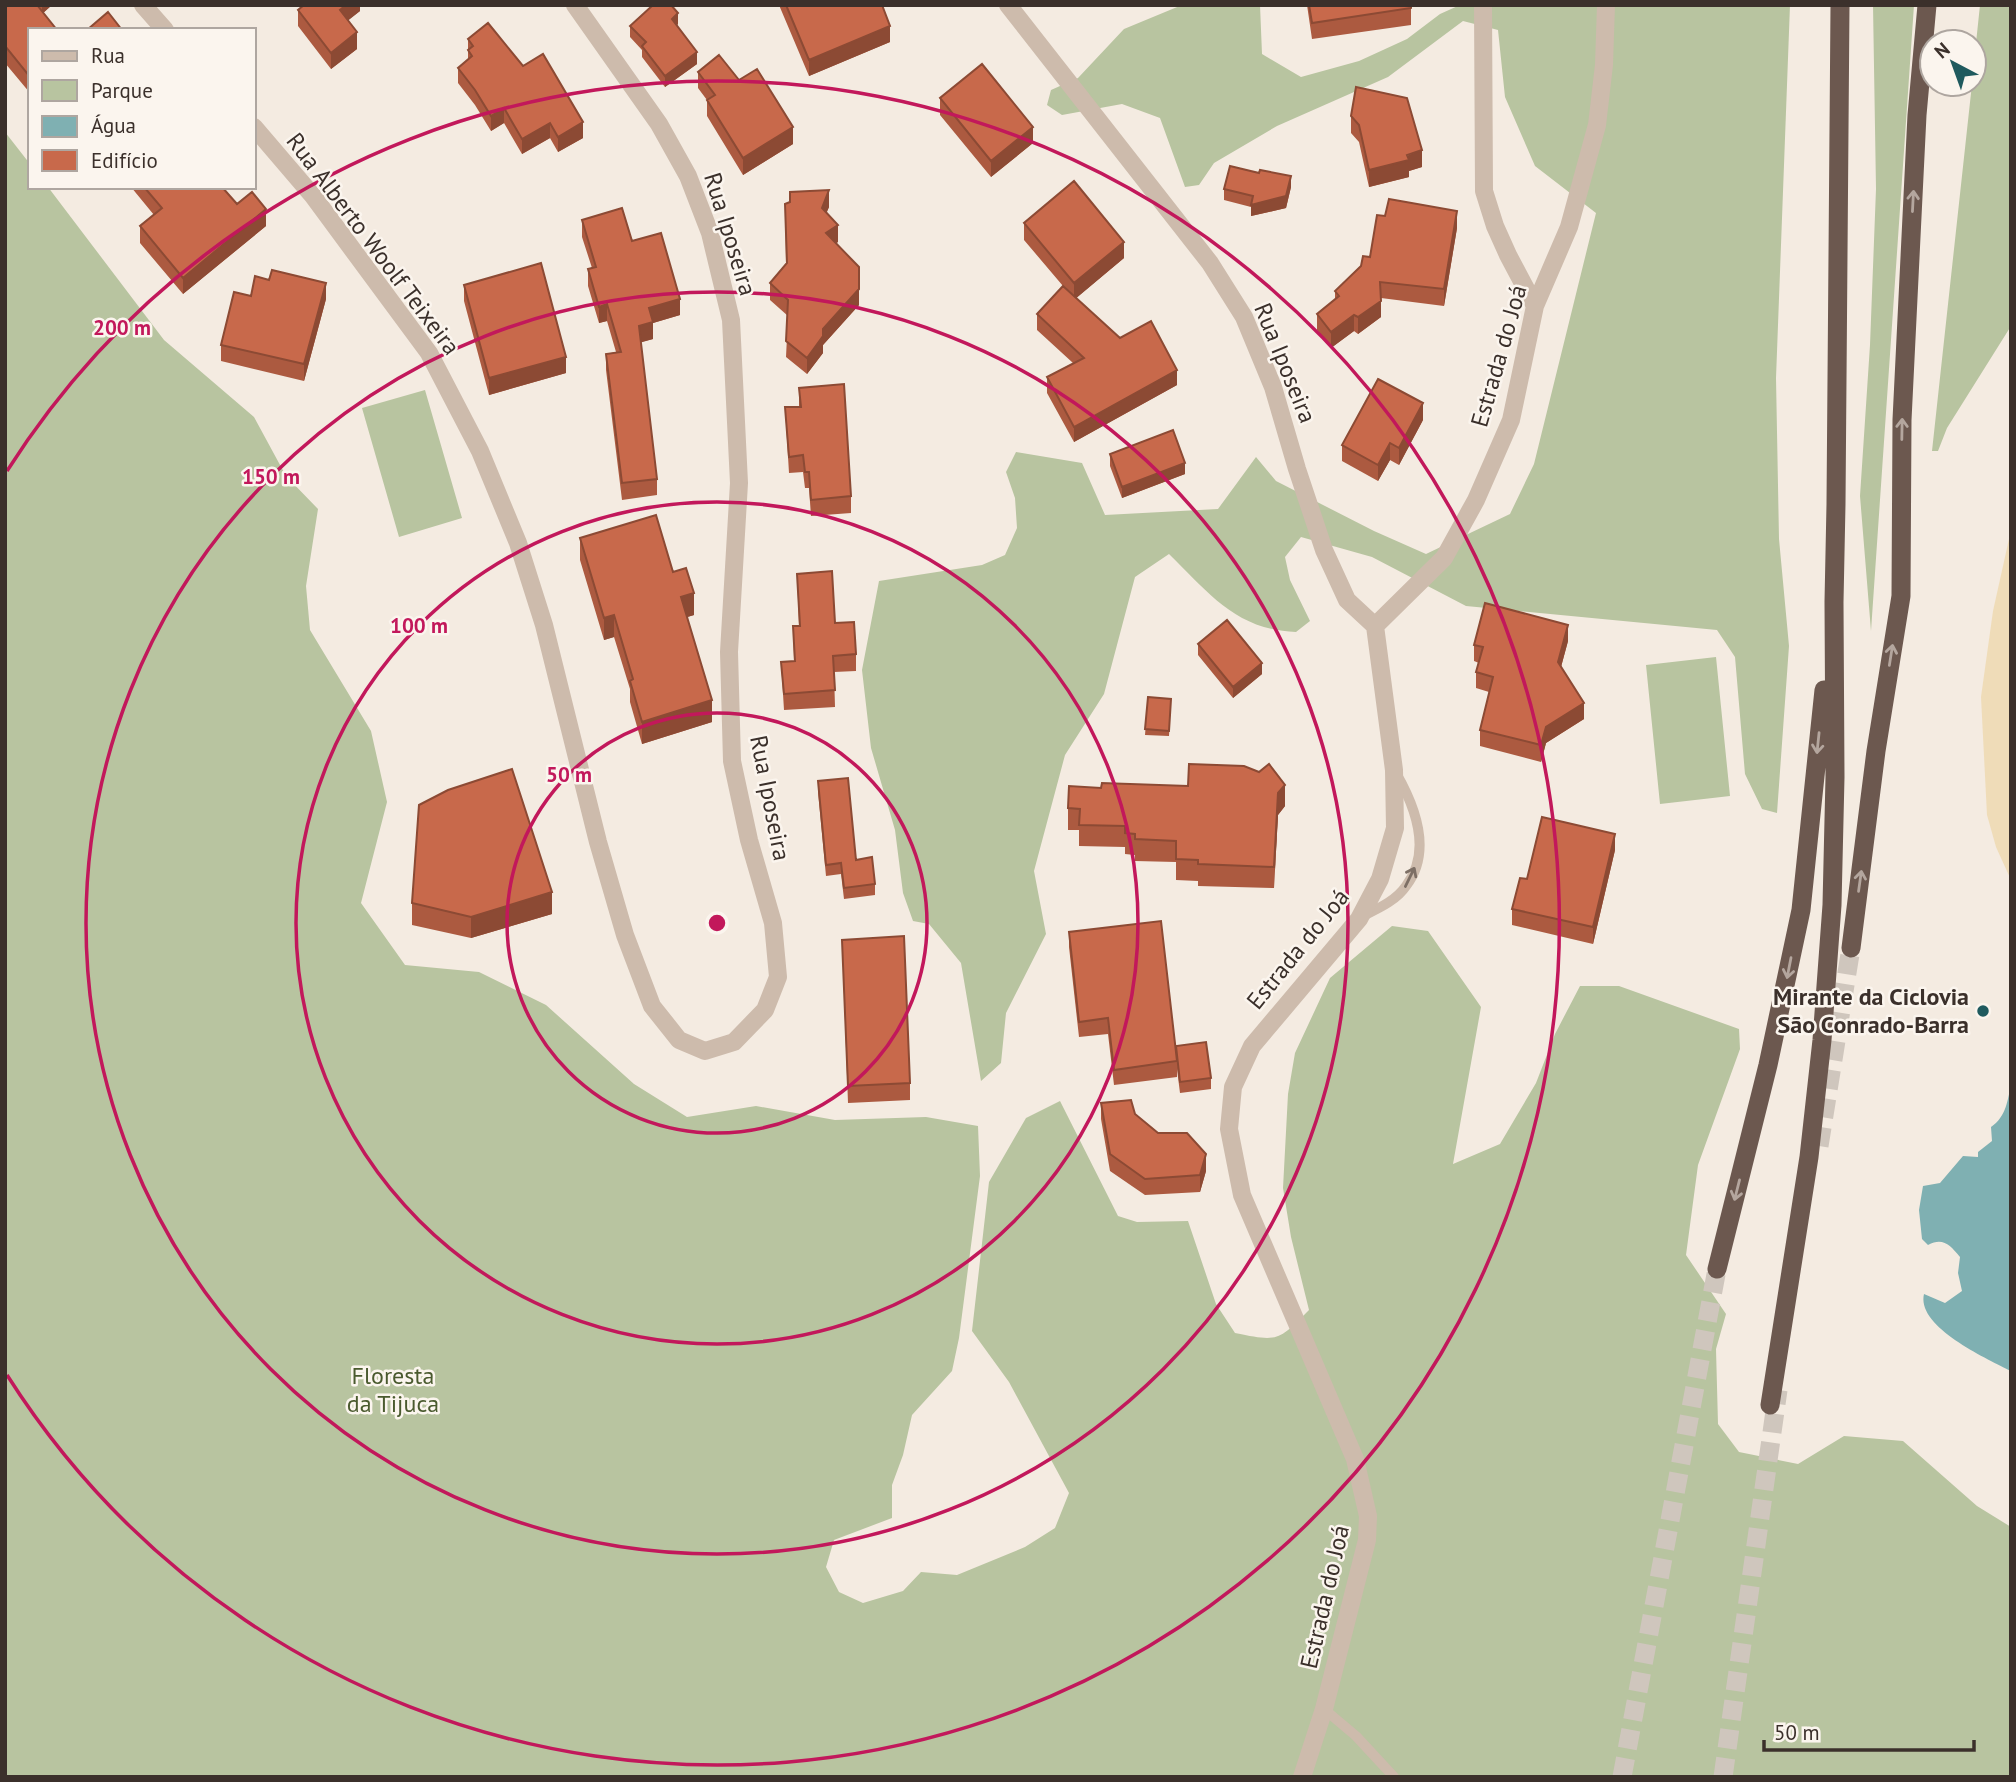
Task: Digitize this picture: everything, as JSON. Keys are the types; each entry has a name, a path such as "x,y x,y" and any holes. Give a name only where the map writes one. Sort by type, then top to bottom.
{"highway":[{"path":"1769,1405 1809,1157 1822,1040 1832,905 1840,5"},
{"path":"1851,948 1876,751 1901,596 1902,420 1917,115 1927,5"},
{"path":"1717,1269 1768,1065 1801,910 1834,602"}],"street":[{"path":"143,5 163,28"},
{"name":"Rua Iposeira","path":"544,625 598,842 625,935 652,1006 679,1040 705,1051 734,1042 765,1010 778,978 772,923 749,840 732,761 729,652 739,483 731,320 709,233 688,176 659,124 575,5"},
{"name":"Rua Iposeira","path":"1008,5 1210,263 1244,317 1273,387 1324,550 1347,600 1375,626"},
{"path":"1483,5 1484,191 1495,226 1535,306"},
{"name":"Estrada do Joá","path":"1302,1777 1324,1709 1367,1539 1368,1516 1355,1460 1242,1195 1229,1129 1233,1087 1252,1046 1359,919 1380,878 1395,828 1394,769 1375,626 1444,558 1476,500 1511,420 1535,306 1569,227 1597,125 1604,65 1606,5"},
{"name":"Rua Alberto Woolf Teixeira","path":"256,129 313,196 429,353 480,451 518,543 544,625"}],"lane":[{"path":"1359,919 1385,905 1406,887 1419,860 1420,836 1416,816 1394,769"},
{"path":"1324,1709 1356,1736 1394,1777"}],"green space":[{"path":"1182,5 1260,5 1262,54 1301,77 1359,61 1407,39 1440,14 1460,5 1790,5 1776,378 1779,539 1789,646 1777,813 1762,809 1745,774 1735,657 1717,630 1466,606 1372,557 1301,537 1285,557 1290,580 1310,621 1296,632 1275,630 1240,617 1225,607 1169,554 1135,577 1104,694 1065,755 1034,871 1046,934 1006,1013 1001,1063 981,1081 961,963 929,924 913,921 903,893 895,830 871,748 862,670 879,581 982,565 1005,555 1017,528 1015,498 1006,472 1016,452 1082,463 1105,515 1218,509 1256,457 1276,481 1426,554 1510,514 1534,464 1596,213 1535,166 1505,97 1498,30 1463,21 1388,77 1277,126 1214,163 1199,185 1185,187 1160,118 1122,104 1062,115 1047,105 1051,90 1078,78 1124,29"},
{"path":"1873,5 1914,5 1871,631 1860,496 1870,345 1876,189"},
{"path":"1980,5 2011,5 2011,326 1947,428 1938,451 1932,451 1970,98 1988,98 1988,28 1978,28"},
{"name":"Floresta da Tijuca","path":"5,132 28,161 28,189 50,189 164,340 254,417 286,476 318,509 306,586 310,630 371,731 387,802 361,903 405,965 479,972 546,1005 634,1084 687,1117 756,1106 835,1120 926,1117 978,1126 980,1176 959,1338 952,1371 912,1415 903,1455 892,1485 892,1518 834,1540 826,1567 839,1592 863,1603 903,1591 921,1572 957,1575 1025,1547 1055,1528 1069,1493 1009,1382 972,1331 989,1182 1026,1118 1060,1101 1118,1216 1137,1222 1188,1221 1216,1304 1235,1333 1261,1338 1277,1336 1291,1328 1309,1310 1291,1237 1283,1188 1288,1094 1295,1053 1330,978 1392,926 1428,931 1481,1007 1453,1164 1500,1144 1536,1083 1555,1034 1580,986 1619,986 1739,1029 1740,1049 1698,1165 1686,1255 1726,1314 1716,1349 1718,1424 1739,1452 1798,1464 1844,1436 1903,1441 1977,1506 2011,1527 2011,1777 5,1777"},
{"path":"425,390 462,518 399,537 362,408"},
{"path":"1716,657 1730,796 1660,804 1646,665"}],"sand":[{"path":"2011,530 2011,880 1996,847 1987,815 1981,697 1993,611"}],"water":[{"path":"2011,1083 2011,1371 1971,1350 1942,1330 1924,1306 1924,1294 1945,1303 1962,1291 1958,1273 1960,1257 1942,1242 1928,1245 1922,1239 1919,1210 1923,1186 1940,1183 1963,1156 1978,1157 1978,1152 1992,1141 1991,1127 2003,1113"}],"building":[{"path":"8,5 37,5 55,28 28,28 28,75 5,46 5,8"},
{"path":"304,5 346,5 340,10 357,32 331,53 298,10"},
{"path":"653,5 671,5 678,13 672,19 697,52 665,76 642,46 646,42 630,26"},
{"path":"786,5 882,5 890,26 809,60"},
{"path":"1309,5 1411,5 1411,8 1312,23"},
{"path":"108,12 120,28 89,28"},
{"path":"488,23 523,66 543,54 583,122 558,137 550,123 522,139 504,108 491,116 458,68 472,56 468,50 473,46 468,39"},
{"path":"719,55 739,80 757,69 793,127 743,158 707,100 715,95 698,72"},
{"path":"982,64 1033,127 991,161 940,98"},
{"path":"1356,87 1407,98 1422,150 1407,155 1409,160 1369,170 1359,125 1351,116"},
{"path":"1230,166 1259,173 1260,170 1291,176 1286,196 1251,205 1253,196 1224,189"},
{"path":"1074,181 1124,242 1074,283 1024,223"},
{"path":"146,189 224,189 237,204 252,192 266,209 183,278 140,226 162,208"},
{"path":"829,190 822,208 838,225 826,233 859,267 859,289 823,329 823,336 807,358 786,341 788,300 770,283 787,263 785,204 790,202 790,192"},
{"path":"1389,199 1457,211 1444,289 1380,282 1381,301 1358,317 1354,315 1331,332 1317,314 1339,296 1335,291 1361,266 1363,256 1370,257 1377,215 1385,216"},
{"path":"622,208 632,241 661,233 680,299 649,308 653,322 639,326 657,479 622,483 606,354 621,352 607,304 599,307 588,269 596,267 582,220"},
{"path":"541,263 566,357 489,378 464,285"},
{"path":"272,270 326,283 304,364 221,345 234,292 251,296 255,276 269,280"},
{"path":"1063,286 1120,338 1151,321 1177,370 1074,427 1047,377 1084,358 1037,314"},
{"path":"1378,379 1423,403 1399,448 1390,443 1378,465 1342,445"},
{"path":"844,384 851,496 811,500 809,472 805,472 803,455 789,457 785,407 801,407 799,388"},
{"path":"1173,430 1185,463 1122,487 1110,454"},
{"path":"656,515 673,572 686,568 694,593 681,597 712,700 642,722 630,681 633,679 614,615 604,618 580,538"},
{"path":"832,571 835,623 854,622 856,654 833,656 835,690 784,694 781,662 795,661 793,626 800,626 797,574"},
{"path":"1485,603 1568,625 1558,662 1584,703 1546,727 1541,745 1480,730 1493,677 1476,672 1483,647 1474,645"},
{"path":"1227,620 1262,663 1233,687 1198,644"},
{"path":"1148,697 1171,699 1169,731 1145,729"},
{"path":"1189,764 1244,766 1259,772 1269,764 1285,785 1278,793 1274,867 1198,864 1198,860 1176,859 1176,841 1135,839 1135,834 1125,833 1125,826 1079,825 1080,809 1068,808 1069,786 1101,788 1102,783 1188,786"},
{"path":"512,769 552,892 471,917 412,903 419,805 448,790"},
{"path":"848,778 856,860 872,857 875,884 844,888 841,863 826,865 818,781"},
{"path":"1542,817 1615,834 1593,927 1512,909 1520,878 1527,879"},
{"path":"1161,921 1177,1061 1114,1070 1108,1018 1079,1022 1069,932"},
{"path":"904,936 910,1083 848,1086 842,940"},
{"path":"1206,1042 1211,1078 1180,1082 1176,1046"},
{"path":"1131,1100 1135,1114 1158,1133 1187,1133 1206,1154 1200,1175 1145,1179 1110,1154 1101,1103"}],"tunnel":[{"path":"1819,1146 1851,948"},
{"path":"1622,1777 1717,1269"},
{"path":"1723,1777 1778,1390"}],"place":[{"name":"Mirante da Ciclovia São Conrado-Barra","path":"1983,1011"}]}
